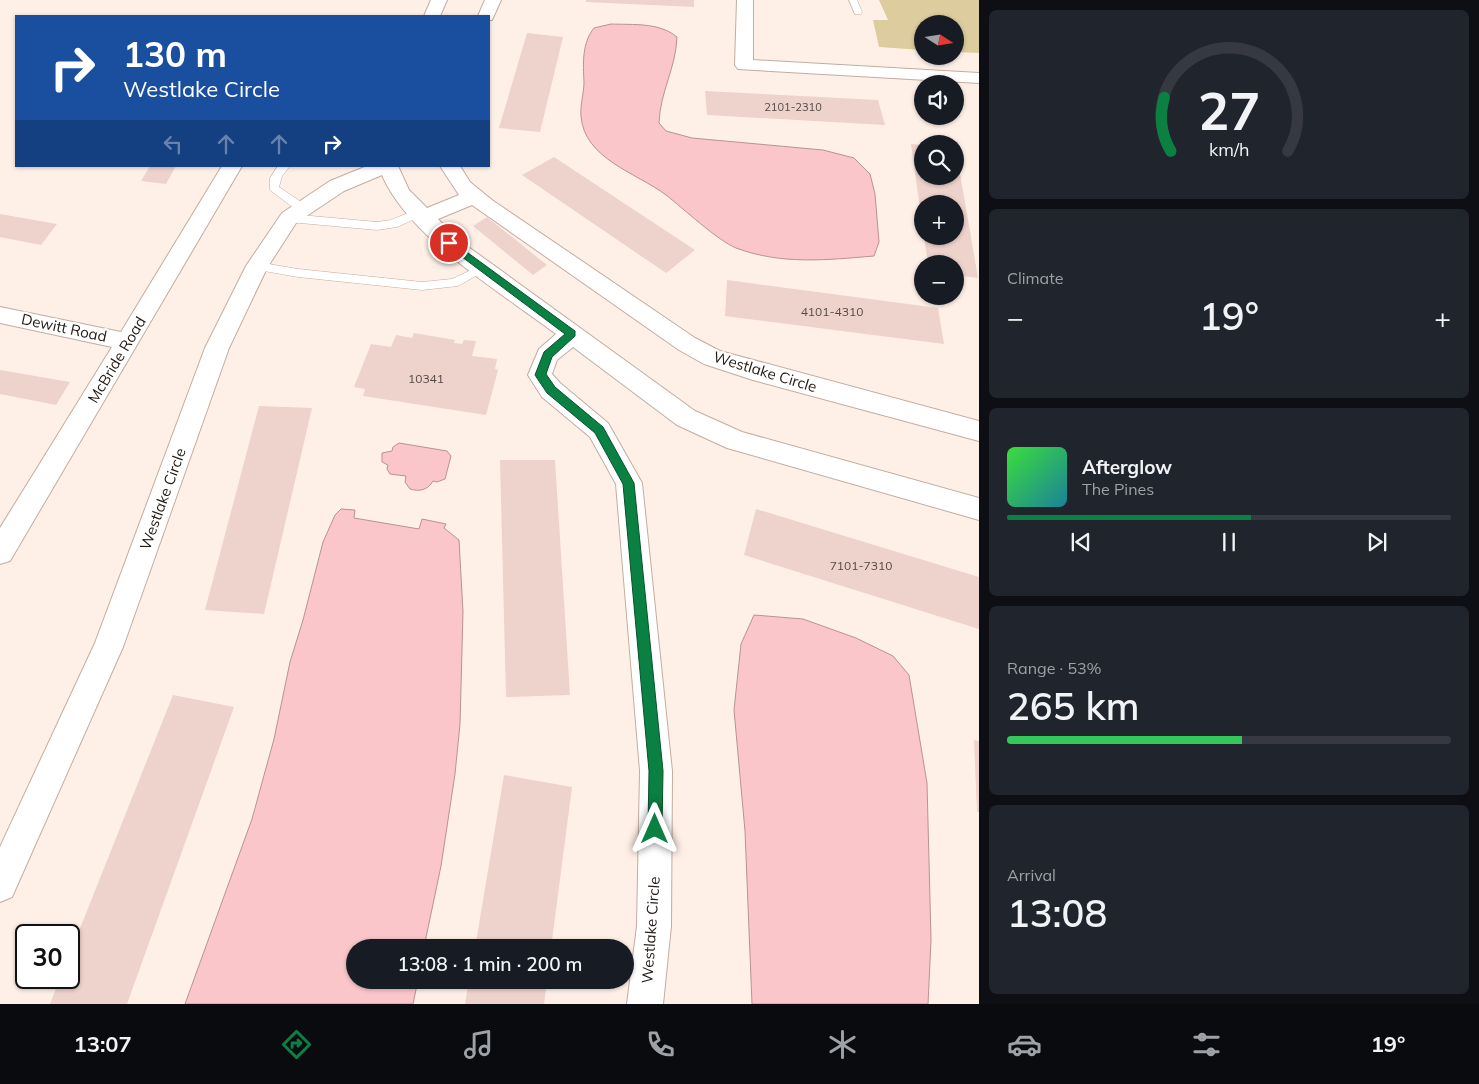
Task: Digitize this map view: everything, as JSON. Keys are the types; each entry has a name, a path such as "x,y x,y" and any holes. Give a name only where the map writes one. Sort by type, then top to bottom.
{"street":[{"path":"432,15 439,0"},
{"path":"486,15 493,0"},
{"path":"745,0 744,65 979,78"},
{"name":"McBride Road","path":"0,552 214,199 231,167"},
{"name":"Westlake Circle","path":"0,885 108,647 216,348 258,266 296,214 336,186 384,167"},
{"name":"Westlake Circle","path":"387,167 400,193 449,243 686,418 736,441 979,509"},
{"name":"Westlake Circle","path":"451,167 462,187 680,339 712,358 753,371 979,431"},
{"path":"422,215 475,196"},
{"name":"Dewitt Road","path":"0,315 128,342"},
{"name":"Westlake Circle","path":"572,334 547,355 540,375 551,390 599,430 629,483 656,771 654,926 645,1004"}],"lane":[{"path":"853,0 858,12"},
{"path":"284,167 278,172 274,180 274,188 296,214 377,226 393,224 422,215"},
{"path":"258,266 298,274 422,286 454,283 484,268"}],"shaded area":[{"path":"879,0 979,0 979,53 964,52 964,15 914,15 914,49 879,47 873,20 888,20"},
{"path":"611,24 654,27 670,32 677,37 674,59 660,112 659,123 666,131 692,138 823,150 854,158 870,174 875,194 879,242 874,256 804,260 770,257 736,248 710,231 666,195 627,172 602,154 591,143 584,131 581,116 584,61 587,40 594,28"},
{"path":"399,443 447,451 451,456 445,479 437,482 433,481 423,490 417,490 410,489 405,482 406,476 390,474 387,469 388,465 382,462 382,453 392,451 393,447"},
{"path":"341,509 355,510 354,518 419,529 422,519 446,524 444,528 459,540 463,612 460,724 455,774 441,866 426,939 346,939 346,989 416,989 413,1004 185,1004 252,819 274,739 290,662 323,542 335,515"},
{"path":"754,615 803,619 856,638 893,656 909,675 927,783 931,940 928,1004 752,1004 745,831 734,710 741,644"}],"building":[{"path":"586,0 694,0 694,7 586,2"},
{"path":"527,33 563,37 540,132 499,128"},
{"path":"705,91 878,100 885,125 707,115"},
{"path":"911,144 914,144 914,166"},
{"path":"554,157 695,250 666,273 522,175"},
{"path":"149,167 175,167 166,184 141,181"},
{"path":"917,185 962,185 964,195 918,195"},
{"path":"964,197 978,278 964,276 964,255 927,255 925,245 964,245"},
{"path":"0,214 57,224 41,245 0,237"},
{"path":"487,217 547,265 533,275 473,226"},
{"path":"727,280 938,308 944,344 725,316"},
{"path":"414,333 455,340 454,343 462,344 464,340 476,341 472,356 497,359 495,369 498,370 486,415 363,396 365,389 354,387 371,344 391,347 396,335 412,338"},
{"path":"0,370 70,382 56,405 0,394"},
{"path":"259,406 312,408 264,614 205,610"},
{"path":"500,460 555,460 570,695 506,697"},
{"path":"756,509 979,577 979,629 744,555"},
{"path":"173,695 234,707 127,1004 50,1004 56,989 80,989 80,928"},
{"path":"974,740 979,741 979,812 977,812"},
{"path":"504,775 572,787 552,939 477,939"},
{"path":"468,989 546,989 544,1004 465,1004"}],"route":[{"path":"449,243 572,334 547,355 540,375 551,390 599,430 629,483 656,771 655,829"}]}
